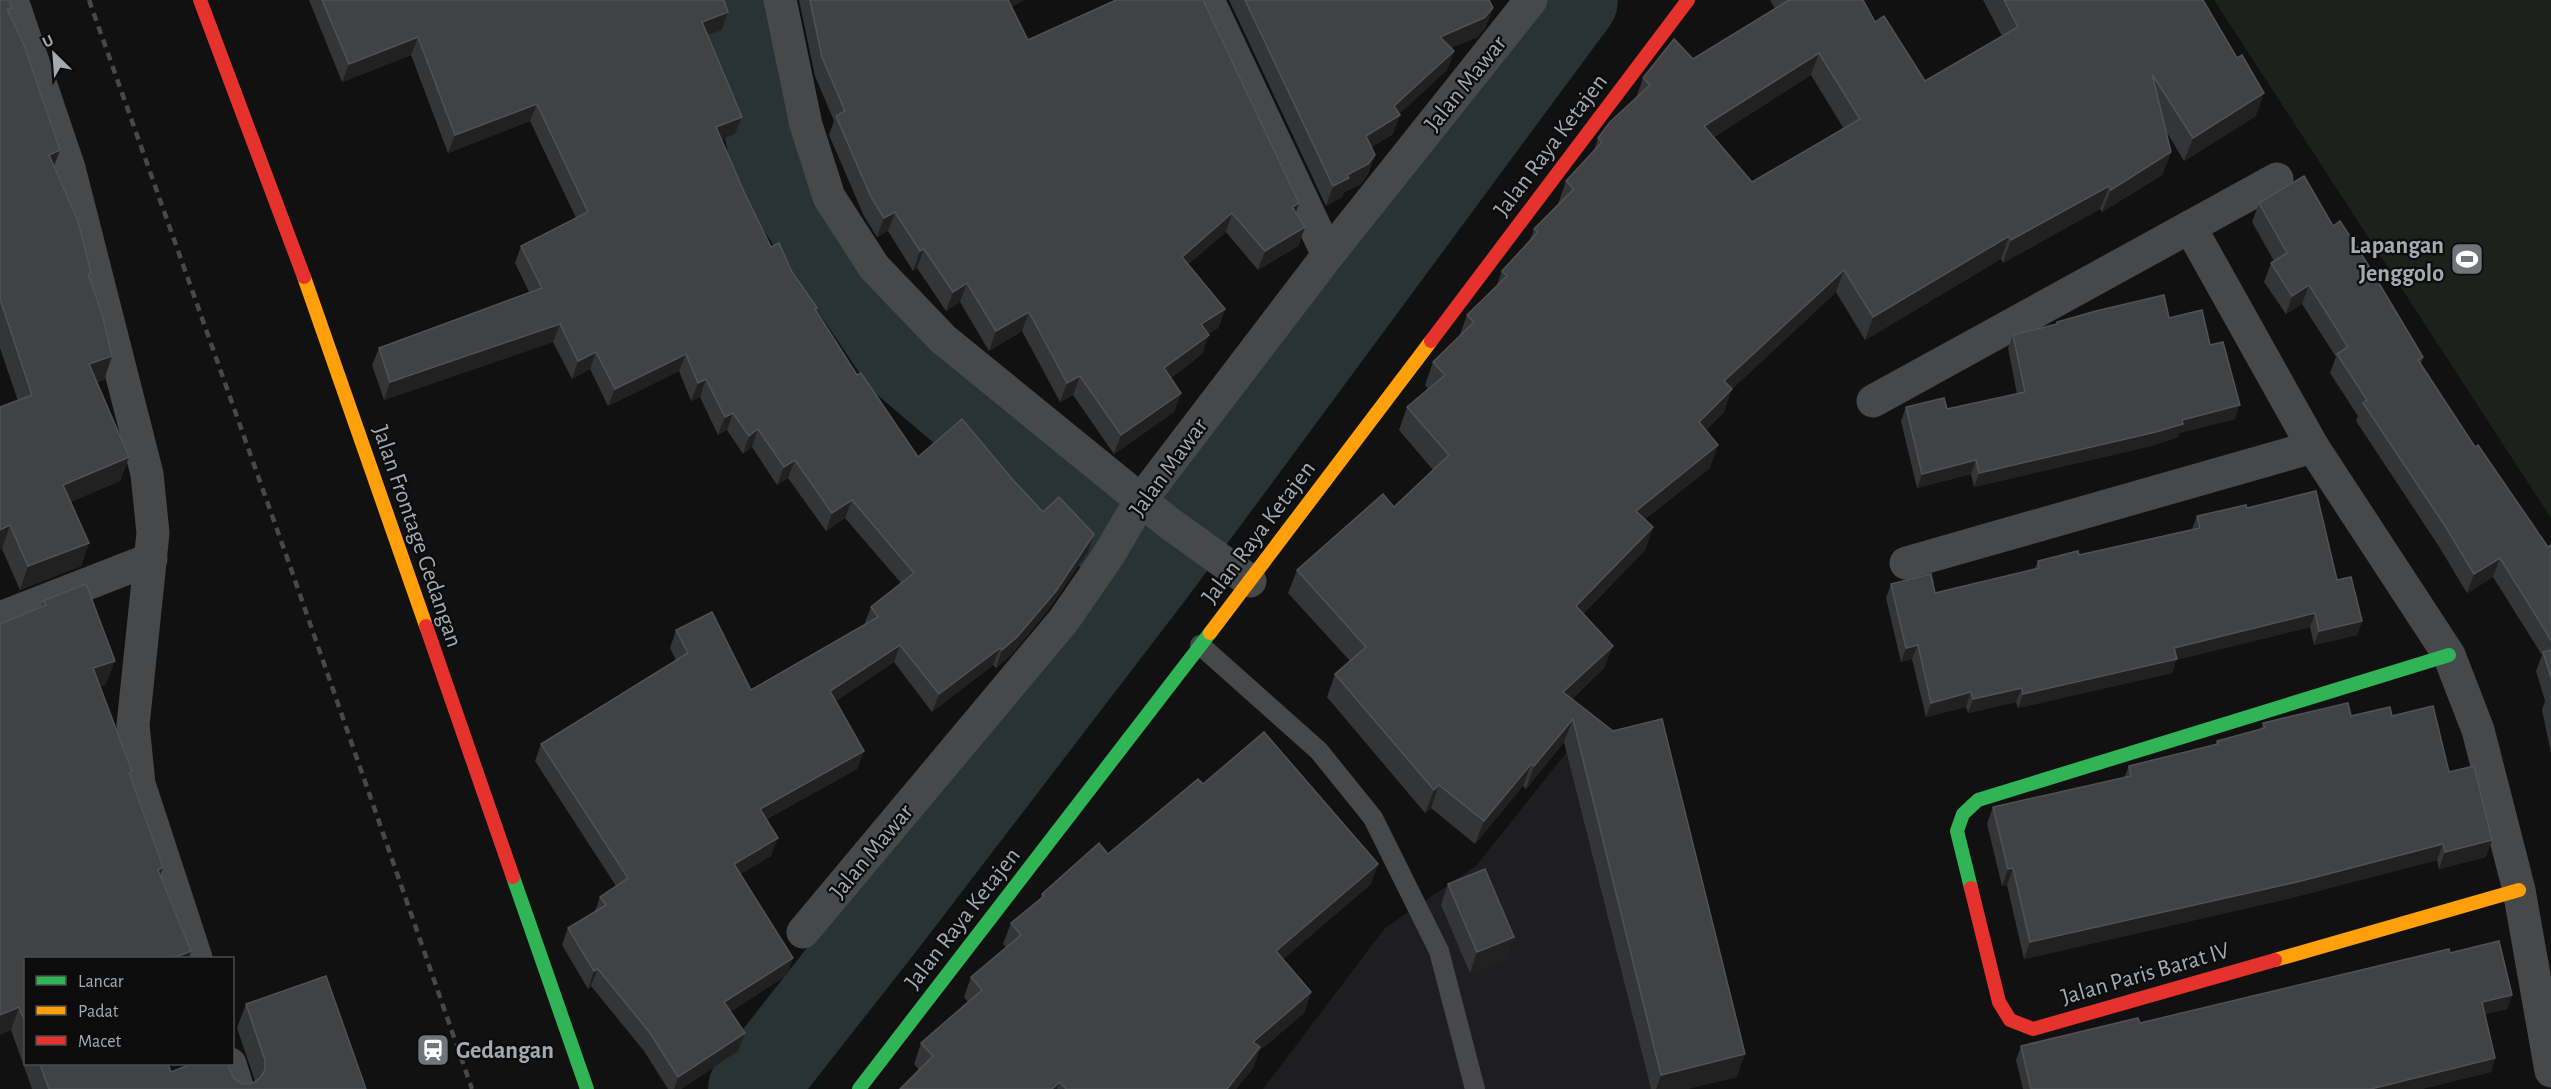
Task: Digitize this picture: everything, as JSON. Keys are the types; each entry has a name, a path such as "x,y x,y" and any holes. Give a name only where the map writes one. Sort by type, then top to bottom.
{"street":[{"path":"12,0 69,168 147,474 153,533 133,725 139,784 196,957"},
{"name":"Jalan Frontage Gedangan","path":"200,0 310,293 587,1089"},
{"path":"780,0 806,125 829,197 874,267 943,339 1169,523 1237,572"},
{"path":"1208,0 1328,255"},
{"name":"Jalan Mawar","path":"803,932 1064,620 1108,556 1141,500 1328,255 1531,0"},
{"name":"Jalan Raya Ketajen","path":"859,1089 1200,645 1237,572 1688,0"},
{"path":"1873,401 2277,180"},
{"path":"2190,227 2313,447 2449,655 2478,730 2519,890 2551,1071"},
{"path":"1906,563 2313,447"},
{"path":"0,618 151,559"},
{"name":"Jalan Paris Barat IV","path":"2449,655 1978,800 1963,814 1957,831 1999,1002 2010,1020 2033,1029 2519,890"},
{"path":"230,1065 238,1089"}],"lane":[{"path":"1200,645 1319,751 1373,818 1439,951 1475,1089"}],"shaded area":[{"name":"Lapangan Jenggolo","path":"2214,0 2551,0 2551,518"},
{"path":"1577,739 1661,1089 1263,1089 1385,928 1476,866"}],"building":[{"path":"0,0 9,0 12,8 7,9 24,45 60,150 49,155 78,221 91,273 88,274 102,314 112,356 89,364 129,457 63,485 89,543 28,566 10,525 0,530 0,407 32,395 0,299"},
{"path":"322,0 724,0 728,12 702,22 742,117 716,127 771,247 779,243 792,272 817,308 815,309 857,375 861,373 918,457 962,419 1043,512 1059,497 1094,534 1056,591 1018,636 1002,650 1000,648 939,694 900,645 830,691 864,751 760,809 778,838 734,864 793,958 724,1002 745,1033 678,1077 650,1033 598,969 594,971 568,928 606,905 600,897 628,878 541,744 688,653 676,630 712,612 751,690 878,617 871,607 914,573 852,500 832,513 795,460 784,467 758,429 749,436 733,413 725,417 706,379 698,383 686,354 615,389 596,352 578,361 560,324 390,382 379,348 542,288 521,246 588,212 537,104 455,135 418,37 349,64"},
{"path":"810,0 1008,0 1028,40 1116,0 1203,0 1299,203 1292,207 1305,227 1265,251 1232,213 1182,257 1225,309 1201,324 1209,335 1164,368 1181,393 1121,435 1080,376 1067,383 1029,312 996,331 967,283 953,292 924,249 920,251 895,212 884,218 871,197 836,116 845,111 822,57"},
{"path":"1245,0 1489,0 1493,8 1484,18 1440,37 1454,51 1394,106 1400,115 1366,136 1375,155 1368,164 1347,175 1349,178 1333,186"},
{"path":"1789,0 1863,0 1875,22 1884,16 1925,81 2018,27 2004,0 2203,0 2237,58 2242,55 2264,93 2193,138 2152,74 2171,152 2111,190 2109,186 2011,240 2009,236 1873,317 1844,270 1724,381 1732,389 1699,422 1718,445 1636,511 1653,527 1576,606 1613,646 1563,692 1613,731 1662,719 1745,1054 1661,1075 1573,719 1534,766 1531,764 1484,821 1439,785 1434,790 1335,674 1366,647 1297,570 1383,494 1394,507 1449,455 1407,407 1445,375 1433,362 1474,322 1467,315 1507,276 1502,271 1538,232 1534,229 1574,189 1566,181 1602,142 1598,138 1610,122 1650,85 1643,78 1674,39 1693,59","holes":["1819,53 1860,119 1752,182 1704,126"]},
{"path":"2304,176 2333,226 2340,221 2361,253 2423,357 2418,360 2475,447 2478,445 2548,547 2551,545 2551,640 2500,558 2474,574 2445,526 2363,403 2367,400 2337,354 2348,347 2309,285 2292,296 2271,263 2287,253 2259,203"},
{"path":"2164,295 2169,318 2202,310 2210,345 2223,342 2240,405 2182,420 2183,424 2156,432 1979,473 1976,460 1922,474 1906,407 1944,398 1947,409 2025,392 2013,335 2096,311"},
{"path":"2316,491 2337,580 2351,577 2362,621 2319,631 2315,613 2174,648 2177,659 2023,694 2022,688 1973,699 1971,692 1931,703 1918,645 1906,648 1891,584 1931,574 1935,593 2039,568 2038,561 2078,551 2079,555 2200,528 2197,516 2246,505 2247,508"},
{"path":"86,584 115,661 93,668 130,766 132,772 129,773 163,867 158,870 191,951 176,957 24,957 24,1019 19,1007 0,1015 0,624 46,605 43,601"},
{"path":"2551,650 2551,678 2543,652"},
{"path":"2348,703 2351,716 2390,707 2392,716 2433,706 2449,772 2474,766 2492,840 2445,852 2443,844 2297,882 2030,942 2013,868 2008,869 1993,807 2131,776 2129,766 2218,744 2217,741 2265,728 2263,723"},
{"path":"1264,732 1378,864 1276,951 1311,992 1253,1042 1260,1047 1227,1089 1066,1089 1060,1082 1052,1089 900,1089 933,1056 921,1043 982,990 971,977 1021,935 1011,923 1044,896 1042,894 1099,843 1108,854 1198,779 1203,784"},
{"path":"1485,869 1514,937 1477,952 1448,884"},
{"path":"2499,941 2512,995 2482,1002 2495,1058 2371,1089 2031,1089 2021,1046 2138,1018 2140,1023 2449,949 2450,953"},
{"path":"326,976 366,1089 49,1089 40,1065 168,1065 171,1072 188,1065 227,1065 234,1079 243,1084 253,1083 265,1070 265,1060 246,1004"}],"waterway":[{"path":"743,0 776,170 903,359 1110,535"},
{"path":"752,1089 881,925 1153,570 1574,0"}],"railway":[{"path":"89,0 290,566 472,1089"}],"traffic: fast":[{"path":"859,1089 1210,633"},
{"path":"1971,888 1957,831 1963,814 1978,800 2449,655"},
{"path":"513,877 587,1089"}],"traffic: slow":[{"path":"304,277 426,626"},
{"path":"1210,633 1431,341"},
{"path":"2275,960 2519,890"}],"traffic: jam":[{"path":"200,0 304,277"},
{"path":"1431,341 1688,0"},
{"path":"426,626 513,877"},
{"path":"1971,888 1999,1002 2010,1020 2033,1029 2275,960"}],"place":[{"name":"Lapangan Jenggolo","path":"2467,259"},
{"name":"Gedangan","path":"433,1050"}]}
